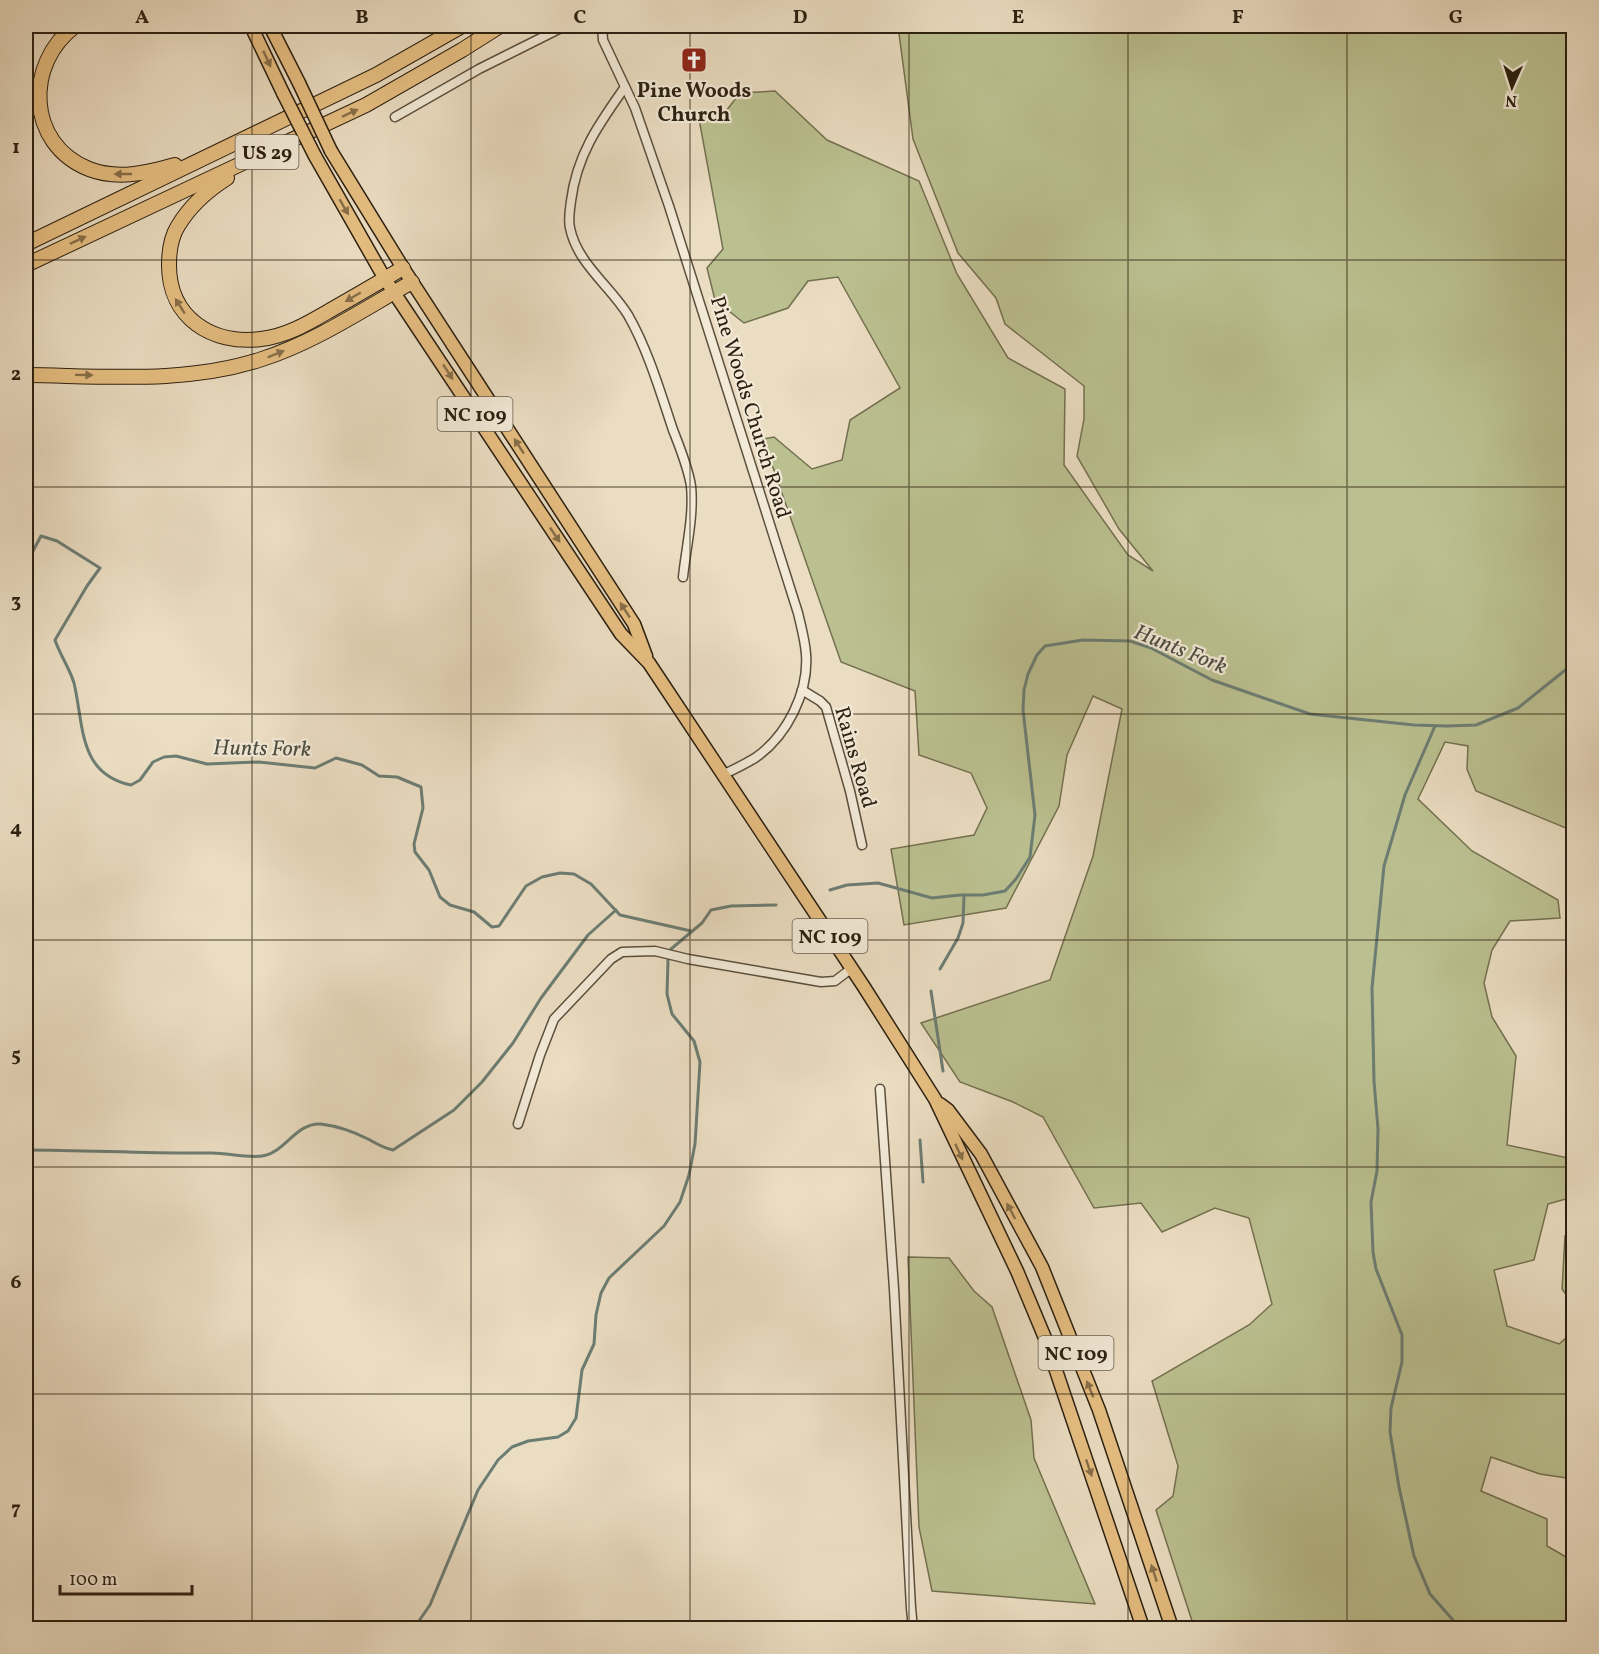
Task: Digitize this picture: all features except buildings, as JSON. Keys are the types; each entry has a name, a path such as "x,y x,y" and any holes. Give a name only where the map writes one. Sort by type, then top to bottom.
{"highway":[{"path":"75,26 61,36 44,63 39,91 42,116 52,140 69,159 89,169 119,175 152,172 220,151"},
{"name":"US 29","path":"26,244 376,75 462,26"},
{"name":"US 29","path":"26,265 366,105 500,26"},
{"path":"259,156 214,186 177,227 169,249 169,274 175,298 188,318 213,334 235,340 263,339 299,328 403,268"},
{"path":"26,375 142,376 208,373 261,359 308,341 412,282"}],"main road":[{"name":"NC 109","path":"251,26 315,156 385,279 621,634 649,663 722,776 852,968 935,1100 1017,1271 1045,1338 1143,1629"},
{"name":"NC 109","path":"270,26 331,151 403,268 634,624 649,663"},
{"name":"NC 109","path":"935,1100 948,1110 981,1154 1042,1267 1099,1410 1172,1629"}],"street":[{"path":"395,117 479,69 565,26"},
{"name":"Pine Woods Church Road","path":"602,26 603,40 638,117 669,206 798,613 806,654 806,672 802,690 789,722 775,741 755,757 722,776"},
{"path":"625,87 596,130 582,156 574,183 569,227 578,249 636,330 661,392 682,456 690,485 692,504 682,577"},
{"name":"Rains Road","path":"802,690 826,707 850,791 862,845"},
{"path":"518,1124 554,1019 611,959 622,952 655,951 821,982 835,981 852,968"},
{"path":"880,1089 894,1289 910,1608 914,1629"}],"green space":[{"path":"898,26 1573,26 1573,831 1476,791 1467,769 1468,746 1445,742 1418,799 1472,851 1558,900 1560,918 1510,921 1492,950 1484,983 1492,1017 1516,1056 1507,1145 1573,1159 1573,1197 1548,1204 1534,1260 1494,1270 1507,1326 1559,1344 1573,1332 1573,1479 1540,1474 1491,1457 1481,1491 1547,1519 1547,1546 1573,1561 1573,1628 1194,1627 1156,1510 1173,1496 1178,1466 1152,1381 1249,1325 1272,1304 1249,1218 1215,1208 1162,1232 1141,1203 1094,1208 1043,1117 1013,1102 960,1082 921,1023 1050,980 1093,856 1122,709 1093,696 1067,755 1059,806 1006,908 904,925 891,849 974,835 987,808 971,773 919,755 915,691 841,662 763,439 774,437 812,469 842,460 850,420 900,388 838,277 808,281 788,308 744,323 715,300 707,268 723,249 699,119 726,111 740,93 775,91 827,140 919,181 957,274 1008,358 1065,389 1064,465 1128,555 1153,571 1119,529 1077,456 1084,419 1084,386 1005,324 996,298 958,253 913,139"},
{"path":"1573,1230 1573,1304 1562,1289 1565,1236"},
{"path":"908,1257 949,1258 974,1291 992,1307 1031,1420 1034,1458 1095,1604 932,1591 919,1527"}],"waterway":[{"name":"Hunts Fork","path":"26,564 41,536 57,541 100,568 55,640 74,683 86,746 92,759 101,770 114,779 131,785 140,780 153,762 164,757 176,756 207,764 259,762 315,768 336,758 362,765 379,776 397,777 421,787 423,808 414,844 415,852 429,870 440,897 450,905 474,912 492,927 499,926 526,886 542,877 560,873 574,874 591,884 620,915 691,931"},
{"name":"Hunts Fork","path":"830,890 847,885 878,883 932,898 983,895 1005,891 1016,879 1030,857 1035,815 1023,710 1024,690 1028,674 1037,655 1045,646 1083,640 1130,641 1151,648 1212,680 1310,714 1414,725 1476,725 1518,708 1574,663"},
{"path":"1435,726 1405,795 1384,866 1372,988 1374,1081 1378,1129 1377,1171 1371,1202 1376,1269 1402,1335 1402,1362 1391,1408 1390,1432 1399,1487 1414,1556 1430,1594 1460,1628"},
{"path":"940,969 958,938 963,923 964,895"},
{"name":"Hunts Fork","path":"671,949 702,923 711,910 731,906 776,905"},
{"path":"26,1150 262,1156 270,1154 304,1128 321,1124 351,1132 393,1150 454,1110 482,1082 513,1043 541,998 588,935 616,910"},
{"path":"414,1628 430,1605 478,1490 498,1460 512,1447 528,1441 558,1437 568,1431 576,1418 582,1370 594,1344 596,1315 601,1293 609,1278 664,1226 680,1202 689,1175 695,1144 700,1062 694,1041 672,1014 667,994 668,960"},
{"path":"931,991 943,1071"},
{"path":"920,1140 923,1182"}],"place":[{"name":"Pine Woods Church","path":"694,60"}]}
